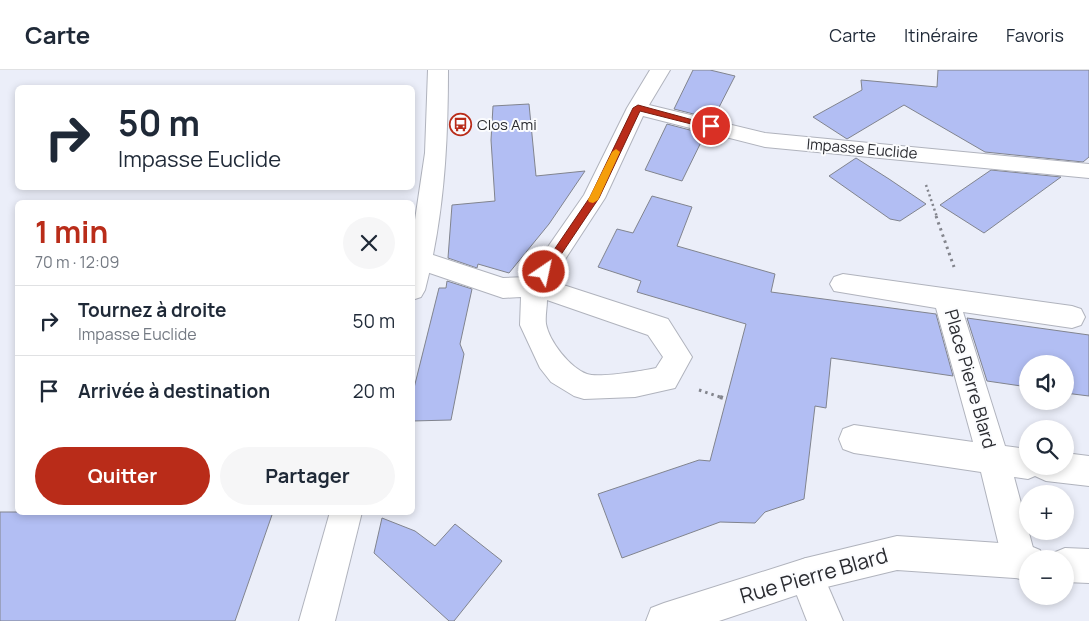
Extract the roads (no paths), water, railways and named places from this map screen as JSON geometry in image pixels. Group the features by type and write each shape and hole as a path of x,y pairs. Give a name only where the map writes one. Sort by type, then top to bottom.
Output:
{"street":[{"path":"415,281 422,260 433,178 438,70"},
{"path":"422,260 502,288 534,286 658,327 678,358 665,379 635,385 584,387 561,373 550,360 533,326 534,286 594,198 638,108 660,70"},
{"name":"Impasse Euclide","path":"638,108 766,140 1089,171"},
{"name":"Place Pierre Blard","path":"843,284 1072,317"},
{"name":"Place Pierre Blard","path":"946,298 1020,550"},
{"name":"Place Pierre Blard","path":"854,439 1019,463"},
{"path":"1074,469 1089,471"},
{"path":"317,621 345,515"},
{"name":"Rue Pierre Blard","path":"664,621 806,575 896,553 1019,562"},
{"path":"1074,565 1089,566"},
{"path":"806,575 825,621"}],"place":[{"name":"Clos Ami","path":"461,125"}]}
